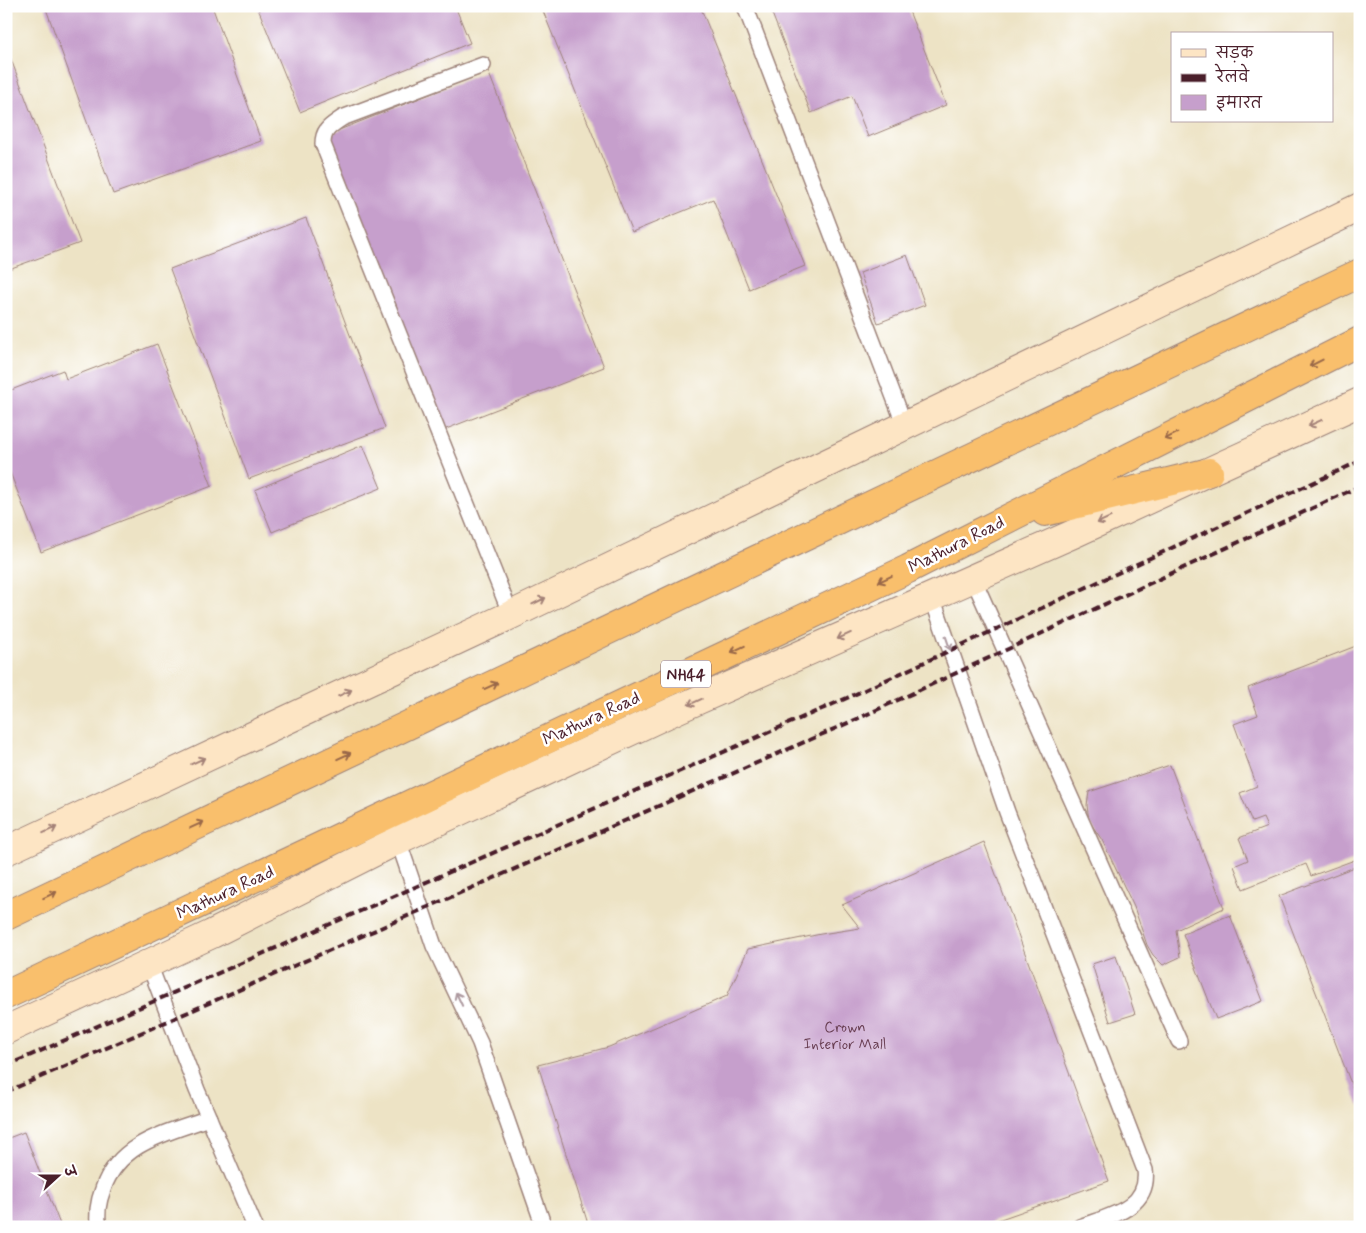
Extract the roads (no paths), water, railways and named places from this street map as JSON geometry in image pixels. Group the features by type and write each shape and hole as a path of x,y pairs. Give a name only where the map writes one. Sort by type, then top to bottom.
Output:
{"highway":[{"path":"6,916 1360,273"},
{"name":"Mathura Road","path":"6,995 890,577 1360,341"},
{"path":"999,523 1209,472"}],"main road":[{"path":"6,851 511,615 1360,207"},
{"path":"6,1030 212,934 398,840 678,709 932,597 1360,402"}],"lane":[{"path":"745,6 905,426"},
{"path":"483,65 342,118 323,135 323,144 511,615"},
{"path":"973,578 1179,1042"},
{"path":"932,597 1007,812 1145,1170 1145,1187 1136,1201 1125,1210 1080,1227"},
{"path":"398,840 434,946 480,1043 544,1227"},
{"path":"149,964 209,1118 255,1227"},
{"path":"99,1227 98,1203 106,1180 117,1162 144,1141 209,1118"}],"railway":[{"path":"6,1066 847,698 1360,461"},
{"path":"6,1092 857,719 1360,486"}]}
